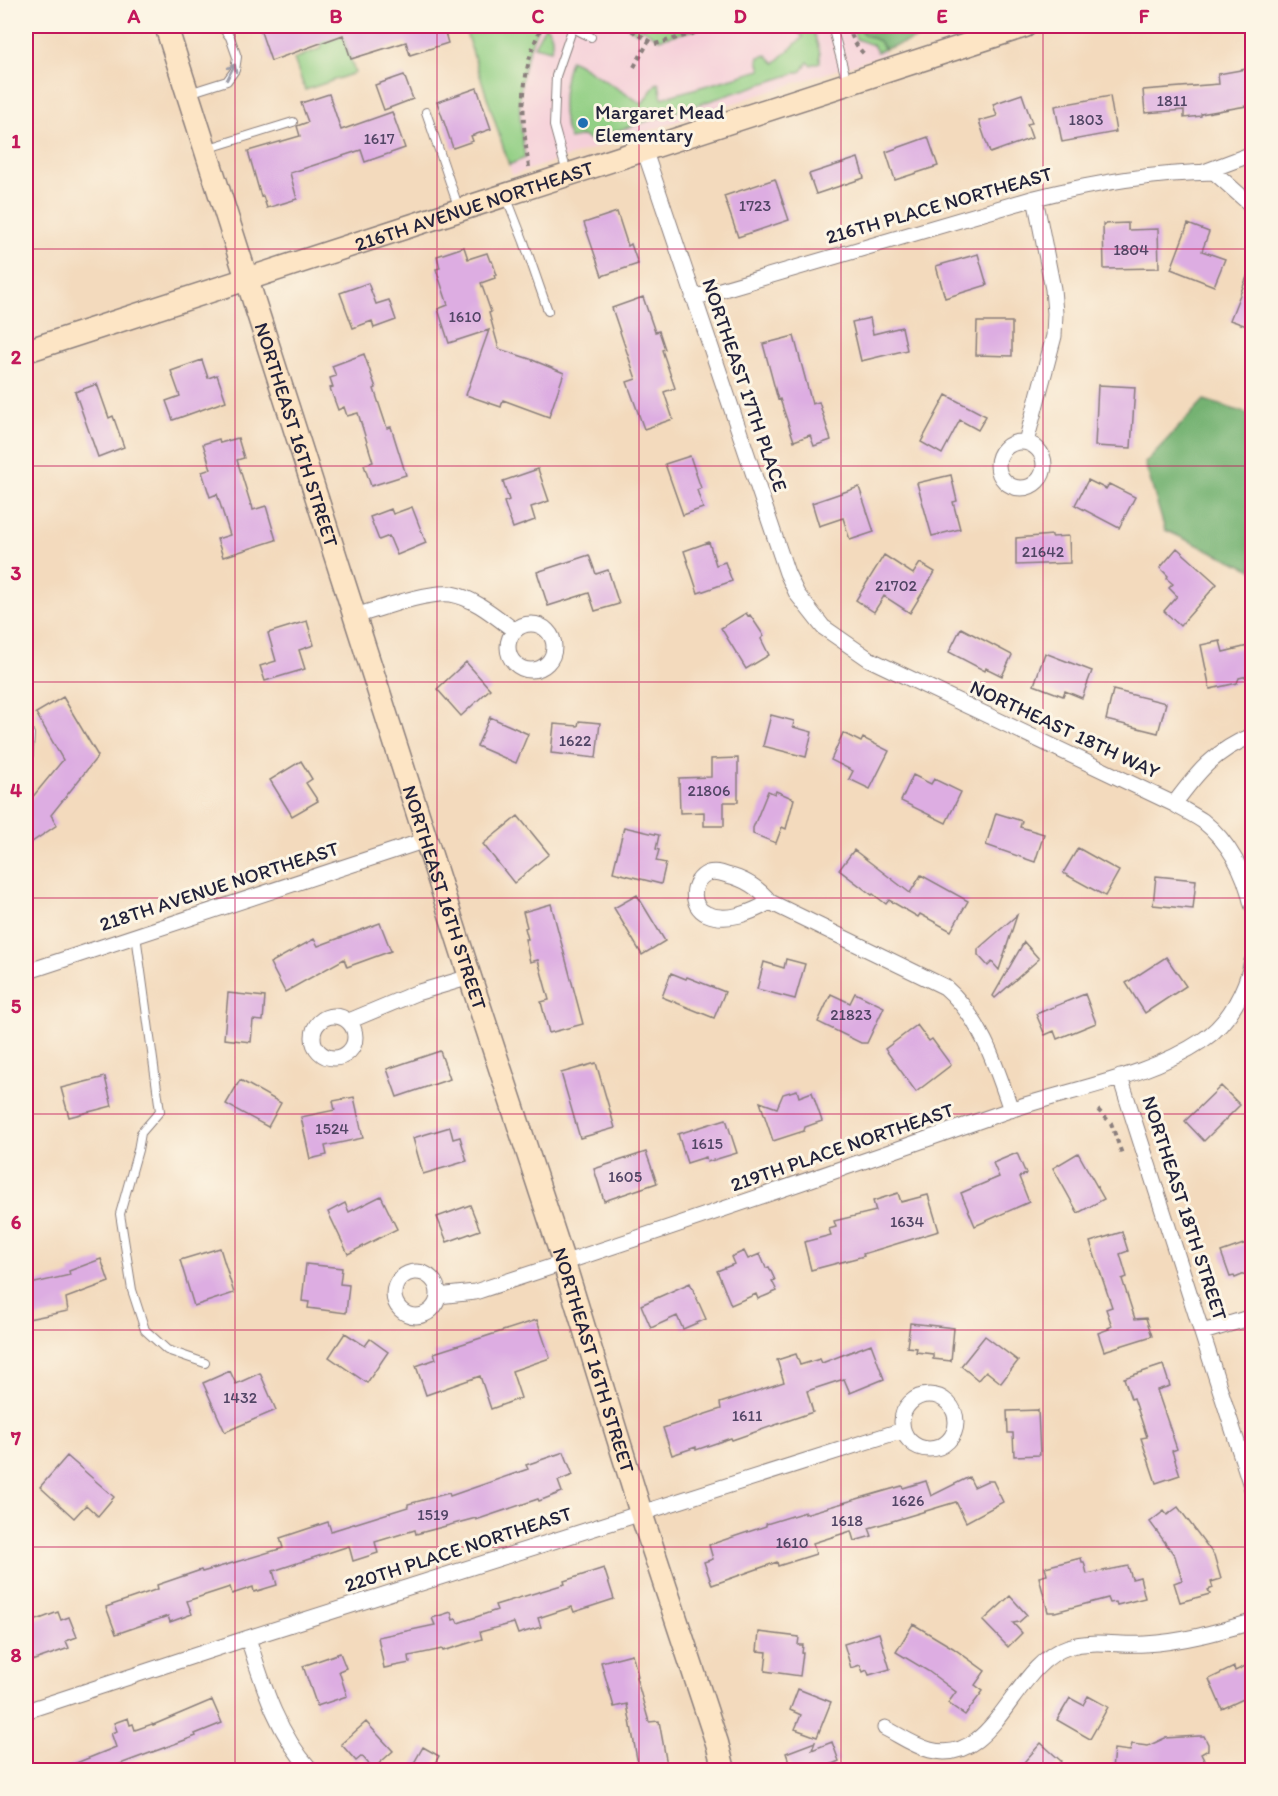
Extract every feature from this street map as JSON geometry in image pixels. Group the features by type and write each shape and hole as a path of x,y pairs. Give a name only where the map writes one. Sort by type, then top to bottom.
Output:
{"street":[{"name":"216TH AVENUE NORTHEAST","path":"26,351 1026,26"},
{"name":"NORTHEAST 16TH STREET","path":"173,27 187,93 564,1263 641,1513 724,1770"},
{"name":"NORTHEAST 17TH PLACE","path":"644,149 787,573 797,594 823,627"},
{"name":"216TH PLACE NORTHEAST","path":"1201,173 1252,154"},
{"name":"216TH PLACE NORTHEAST","path":"693,298 1035,198 1087,185 1176,174 1214,172 1252,206"},
{"path":"1026,442 1054,336 1055,313 1053,290 1035,198"},
{"path":"355,616 430,595 450,594 467,599 492,613 515,631"},
{"name":"NORTHEAST 18TH WAY","path":"823,627 869,659 1174,804 1203,821 1221,839 1239,866 1249,890 1252,905"},
{"path":"1174,804 1198,773 1214,758 1227,748 1252,736"},
{"name":"218TH AVENUE NORTHEAST","path":"26,972 426,840"},
{"path":"770,902 746,914 716,916 701,910 694,891 696,883 708,873 715,872 745,880 770,902 945,987 958,998 972,1017 1000,1077 1011,1110"},
{"name":"219TH PLACE NORTHEAST","path":"438,1296 475,1293 701,1218 1011,1110 1120,1077 1184,1052 1205,1039 1221,1024 1238,998 1252,961"},
{"path":"349,1021 416,993 470,976"},
{"name":"NORTHEAST 18TH STREET","path":"1120,1077 1252,1489"},
{"path":"1203,1332 1252,1317"},
{"name":"220TH PLACE NORTHEAST","path":"26,1711 903,1430"},
{"path":"885,1728 928,1749 941,1752 958,1750 973,1744 985,1734 1036,1667 1051,1655 1068,1647 1088,1643 1144,1644 1187,1639 1252,1622"},
{"path":"248,1638 268,1701 287,1738 311,1770"}],"lane":[{"path":"187,93 227,81 235,70 237,57 230,37 221,26"},
{"path":"568,174 555,126 556,76 571,26 591,37"},
{"path":"832,26 848,83"},
{"path":"426,112 459,210"},
{"path":"205,149 293,122"},
{"path":"506,195 548,311"},
{"path":"26,729 30,734 26,770"},
{"path":"136,935 159,1111 141,1133 120,1214 132,1290 146,1330 167,1350 205,1363"}],"path":[{"path":"530,168 523,132 523,106 533,42 542,26"},
{"path":"624,26 655,44 721,26"},
{"path":"849,26 852,38 866,55"},
{"path":"634,67 649,40"},
{"path":"1098,1110 1111,1124 1122,1154"}],"shaded area":[{"name":"Margaret Mead Elementary","path":"464,26 860,26 863,34 879,41 885,54 512,175"}],"green space":[{"path":"349,26 341,28 355,73 305,90 294,59 322,48 315,28"},
{"path":"464,26 539,26 530,47 520,93 525,158 509,165"},
{"path":"545,26 552,36 551,50 534,46"},
{"path":"626,26 710,26 659,39 642,28 638,33"},
{"path":"795,26 812,26 820,53 820,62 811,65 808,62 802,71 589,140 583,136 570,139 564,120 563,100 570,60 642,104 659,83 662,98 761,70 759,57 767,55 775,63 803,37 794,28"},
{"path":"852,26 860,26 863,34 879,41 885,49 877,52 873,45 856,39"},
{"path":"860,26 956,26 885,49 879,41 863,34"},
{"path":"1204,400 1252,415 1252,570 1165,530 1145,463"}],"building":[{"path":"259,26 443,26 448,43 410,55 406,42 351,59 343,35 271,61"},
{"path":"1252,68 1252,105 1184,118 1184,110 1145,113 1143,90 1219,84 1218,74"},
{"path":"404,75 413,99 384,110 375,85"},
{"path":"477,88 491,129 471,136 473,141 453,148 437,102"},
{"path":"329,94 341,130 392,112 405,148 365,162 361,150 290,173 297,199 267,208 263,196 261,197 248,151 300,136 297,126 308,122 301,103"},
{"path":"1022,94 1032,123 1027,124 1032,138 990,153 979,121 997,116 993,104"},
{"path":"1110,96 1116,132 1062,142 1055,106"},
{"path":"928,137 938,166 895,180 886,152"},
{"path":"858,158 864,178 816,194 809,174"},
{"path":"775,179 789,220 738,237 724,196"},
{"path":"617,212 628,246 631,244 638,264 602,276 584,223"},
{"path":"1128,223 1128,230 1158,229 1159,268 1104,269 1103,224"},
{"path":"1188,224 1209,232 1202,251 1225,259 1214,286 1171,269"},
{"path":"464,247 468,259 487,253 497,275 481,283 491,312 489,313 499,349 564,373 549,417 503,400 501,407 466,395 489,330 449,343 438,309 448,305 436,269 440,268 437,256"},
{"path":"978,254 987,285 945,298 936,266"},
{"path":"1252,264 1252,328 1230,320"},
{"path":"368,283 376,304 389,300 396,320 374,328 372,321 353,328 340,293"},
{"path":"643,297 655,332 659,331 665,349 662,350 675,388 664,392 673,419 644,429 627,382 636,379 612,308"},
{"path":"870,318 873,334 902,327 907,350 861,361 852,322"},
{"path":"977,322 1012,322 1012,356 976,355"},
{"path":"794,336 812,404 819,402 831,440 814,446 810,435 794,441 780,399 778,400 763,344"},
{"path":"364,354 387,428 391,427 406,475 371,486 364,465 373,462 358,413 347,416 344,407 338,410 330,388 333,387 330,378 336,376 332,366"},
{"path":"202,360 208,378 217,375 226,401 173,420 166,401 180,396 171,371"},
{"path":"97,384 109,418 113,416 124,447 98,457 75,392"},
{"path":"1098,385 1135,387 1131,448 1095,446"},
{"path":"946,395 986,416 978,430 960,420 942,454 921,442"},
{"path":"238,438 244,458 237,460 251,505 253,510 266,506 276,540 223,557 217,539 230,535 217,494 210,497 202,472 211,469 203,444 219,439 220,443"},
{"path":"690,456 701,488 697,490 703,508 683,515 665,464"},
{"path":"538,469 549,501 531,507 535,520 513,528 504,502 509,500 503,481"},
{"path":"951,475 957,501 953,502 960,529 932,536 917,483"},
{"path":"1088,480 1106,489 1109,484 1135,497 1119,528 1075,505"},
{"path":"859,487 874,532 850,540 843,518 819,526 812,503"},
{"path":"412,507 426,543 397,555 389,536 379,540 370,517 391,509 393,514"},
{"path":"1052,535 1052,537 1069,536 1070,563 1016,565 1016,538"},
{"path":"709,542 716,565 725,562 732,581 698,593 684,551"},
{"path":"1177,548 1217,584 1180,626 1164,611 1177,596 1169,588 1173,584 1160,568"},
{"path":"589,555 596,574 608,570 619,604 595,611 589,593 548,606 537,572"},
{"path":"884,555 913,574 920,563 935,572 910,613 884,596 874,612 856,600"},
{"path":"746,613 750,615 764,636 761,639 769,655 746,669 721,628"},
{"path":"307,621 314,645 299,650 305,669 265,681 260,666 276,661 268,633"},
{"path":"961,628 1012,655 1002,676 986,668 985,671 949,652"},
{"path":"1220,641 1223,652 1252,645 1252,675 1239,678 1237,683 1210,689 1201,645"},
{"path":"1045,653 1092,671 1082,698 1065,691 1063,696 1034,685"},
{"path":"466,662 490,689 461,716 437,689"},
{"path":"1113,690 1166,703 1158,733 1106,720"},
{"path":"63,697 98,756 51,815 57,825 26,846 26,805 63,760 36,713"},
{"path":"771,715 794,721 793,727 812,732 806,757 763,746"},
{"path":"490,717 528,734 516,763 477,746"},
{"path":"579,721 600,723 596,758 551,753 554,724 578,726"},
{"path":"843,733 861,742 863,738 889,751 870,789 849,779 853,771 831,760"},
{"path":"738,758 738,802 724,802 724,826 704,826 704,812 680,813 679,778 711,777 711,759"},
{"path":"301,761 312,779 306,783 318,801 292,816 270,780"},
{"path":"913,775 931,784 934,779 961,792 946,823 901,801"},
{"path":"768,791 775,794 776,791 794,799 786,829 782,827 776,843 753,834 753,828"},
{"path":"996,813 1022,821 1020,827 1044,834 1035,862 986,845"},
{"path":"518,816 549,854 514,883 483,844"},
{"path":"624,827 659,835 656,861 666,863 661,884 613,872"},
{"path":"1078,848 1119,871 1105,896 1063,873"},
{"path":"854,850 910,893 921,875 968,901 951,931 920,914 918,917 889,900 886,904 839,870"},
{"path":"1156,876 1196,880 1193,909 1153,905"},
{"path":"637,895 665,941 642,955 614,908"},
{"path":"551,904 583,1024 549,1033 541,1002 549,1000 538,960 530,962 525,939 528,939 525,928 527,927 523,912"},
{"path":"1017,915 999,970 992,962 988,966 978,955 978,949"},
{"path":"380,923 391,951 347,967 344,959 285,992 270,963 314,939 318,946"},
{"path":"1024,942 1039,959 995,998 993,996"},
{"path":"1166,957 1186,986 1145,1013 1126,983"},
{"path":"786,959 805,964 795,999 757,989 764,962 784,968"},
{"path":"671,973 725,992 714,1018 662,997"},
{"path":"228,993 265,997 263,1021 253,1020 251,1042 224,1039"},
{"path":"855,993 884,1007 867,1043 861,1043 818,1022 831,994 850,1003"},
{"path":"1085,994 1096,1023 1057,1039 1054,1031 1045,1035 1036,1014"},
{"path":"917,1025 929,1041 932,1039 951,1065 916,1092 885,1049"},
{"path":"440,1051 450,1079 397,1097 387,1069"},
{"path":"596,1063 615,1128 580,1138 561,1073"},
{"path":"105,1077 112,1106 69,1117 61,1088"},
{"path":"240,1080 281,1103 268,1127 226,1104"},
{"path":"1221,1086 1240,1105 1204,1141 1185,1121"},
{"path":"797,1090 799,1097 812,1092 822,1121 805,1127 804,1131 773,1141 760,1102 777,1108 783,1094"},
{"path":"354,1097 363,1138 325,1146 327,1155 310,1159 301,1117 335,1110 333,1101"},
{"path":"726,1119 737,1153 707,1162 706,1157 687,1163 678,1134"},
{"path":"450,1127 453,1139 460,1137 467,1161 423,1174 413,1138"},
{"path":"646,1152 657,1183 604,1201 594,1169"},
{"path":"1017,1153 1026,1174 1019,1177 1029,1202 975,1226 961,1193 999,1177 993,1163"},
{"path":"1078,1153 1104,1199 1078,1213 1053,1168"},
{"path":"898,1193 901,1202 928,1195 939,1231 863,1254 864,1256 811,1270 804,1242 831,1235 829,1229 836,1227 834,1221 876,1211 873,1201"},
{"path":"381,1196 397,1229 348,1254 328,1212 345,1203 349,1212"},
{"path":"470,1205 480,1230 447,1242 437,1217"},
{"path":"1122,1232 1128,1251 1120,1254 1127,1277 1122,1279 1135,1319 1146,1318 1152,1336 1104,1351 1098,1333 1112,1326 1106,1309 1112,1307 1090,1242"},
{"path":"1252,1241 1252,1271 1235,1278 1230,1277 1221,1252"},
{"path":"220,1248 234,1293 194,1306 180,1260"},
{"path":"744,1251 748,1259 760,1254 775,1280 772,1281 777,1291 758,1299 756,1294 731,1305 717,1271 734,1264 731,1257"},
{"path":"101,1259 109,1282 66,1298 68,1311 28,1319 26,1285 70,1275 69,1271"},
{"path":"306,1264 342,1268 340,1284 349,1285 346,1313 308,1308 309,1302 302,1301"},
{"path":"690,1283 706,1319 683,1329 677,1316 651,1328 641,1305"},
{"path":"537,1320 550,1358 512,1371 521,1398 491,1409 480,1376 426,1395 416,1366 436,1359 434,1353"},
{"path":"910,1323 954,1328 951,1361 933,1359 933,1354 916,1352 917,1348 907,1347"},
{"path":"345,1333 365,1346 370,1339 388,1352 367,1383 329,1357"},
{"path":"985,1336 1018,1361 1001,1383 986,1371 978,1380 961,1366"},
{"path":"871,1344 884,1379 850,1393 844,1379 807,1391 813,1412 732,1440 731,1438 696,1450 696,1447 672,1455 663,1428 721,1409 720,1403 784,1382 777,1360 796,1354 800,1365 820,1359 822,1363"},
{"path":"1163,1365 1170,1386 1157,1390 1177,1449 1172,1451 1180,1475 1156,1483 1141,1438 1147,1437 1134,1398 1131,1399 1124,1378"},
{"path":"230,1371 236,1384 260,1373 276,1410 225,1432 203,1383"},
{"path":"1038,1410 1040,1455 1014,1456 1013,1433 1008,1433 1007,1411"},
{"path":"564,1452 573,1475 558,1481 562,1492 476,1520 476,1518 416,1534 415,1530 375,1542 378,1553 353,1561 349,1546 273,1571 277,1585 254,1592 253,1587 232,1594 230,1587 187,1601 192,1614 170,1622 168,1616 116,1634 106,1607 158,1589 157,1585 201,1570 202,1572 283,1548 280,1538 328,1522 331,1531 408,1507 408,1504 449,1493 450,1496 528,1469 526,1465"},
{"path":"67,1456 114,1497 98,1516 86,1505 74,1518 40,1487"},
{"path":"969,1477 974,1487 987,1481 993,1481 1003,1502 966,1522 956,1502 869,1528 872,1536 854,1541 851,1531 813,1543 816,1554 778,1566 777,1562 712,1585 704,1562 713,1559 709,1545 805,1512 805,1514 902,1486 903,1488 926,1481 931,1496"},
{"path":"1178,1507 1214,1555 1221,1579 1211,1582 1213,1588 1208,1590 1210,1594 1180,1602 1174,1583 1182,1580 1175,1556 1150,1522 1164,1511 1167,1515"},
{"path":"1081,1558 1087,1574 1128,1566 1132,1579 1140,1577 1145,1598 1117,1605 1116,1602 1110,1603 1108,1598 1048,1612 1039,1577 1047,1575 1045,1567"},
{"path":"604,1568 614,1599 574,1612 572,1607 538,1618 541,1627 518,1634 514,1623 480,1632 482,1639 443,1651 442,1649 409,1656 410,1663 384,1668 378,1637 435,1625 432,1618 451,1612 453,1620 456,1619 458,1623 497,1610 495,1605 565,1584 564,1581"},
{"path":"1010,1596 1027,1615 1019,1622 1013,1623 1022,1633 1008,1647 983,1621"},
{"path":"58,1612 61,1620 69,1617 77,1637 66,1641 69,1648 26,1663 26,1624"},
{"path":"913,1624 985,1671 975,1685 983,1691 965,1715 948,1703 956,1692 928,1671 896,1652"},
{"path":"759,1632 799,1637 798,1645 803,1645 800,1676 765,1671 767,1652 757,1651"},
{"path":"879,1633 890,1669 869,1675 867,1670 863,1672 860,1665 851,1668 844,1644"},
{"path":"340,1653 346,1668 339,1671 347,1696 317,1706 303,1666"},
{"path":"632,1654 649,1722 659,1721 668,1770 639,1770 627,1704 614,1707 601,1662"},
{"path":"1252,1663 1252,1695 1222,1709 1209,1679 1234,1667 1235,1671"},
{"path":"798,1689 831,1702 817,1737 795,1729 801,1715 790,1710"},
{"path":"1088,1696 1108,1707 1090,1739 1057,1720 1070,1698 1083,1705"},
{"path":"212,1700 222,1723 195,1734 196,1736 104,1770 59,1770 116,1747 111,1733 117,1731 114,1723 128,1718 135,1730 153,1725"},
{"path":"366,1722 393,1751 373,1769 362,1756 356,1761 341,1744"},
{"path":"1204,1736 1208,1750 1201,1754 1209,1770 1112,1770 1114,1749 1130,1751 1132,1744 1148,1746 1165,1738"},
{"path":"815,1742 812,1750 832,1742 839,1761 832,1764 834,1770 792,1770 786,1753"},
{"path":"1041,1743 1061,1761 1053,1770 1017,1770"},
{"path":"423,1747 439,1756 431,1770 410,1770"}],"place":[{"name":"Margaret Mead Elementary","path":"583,123"}]}
